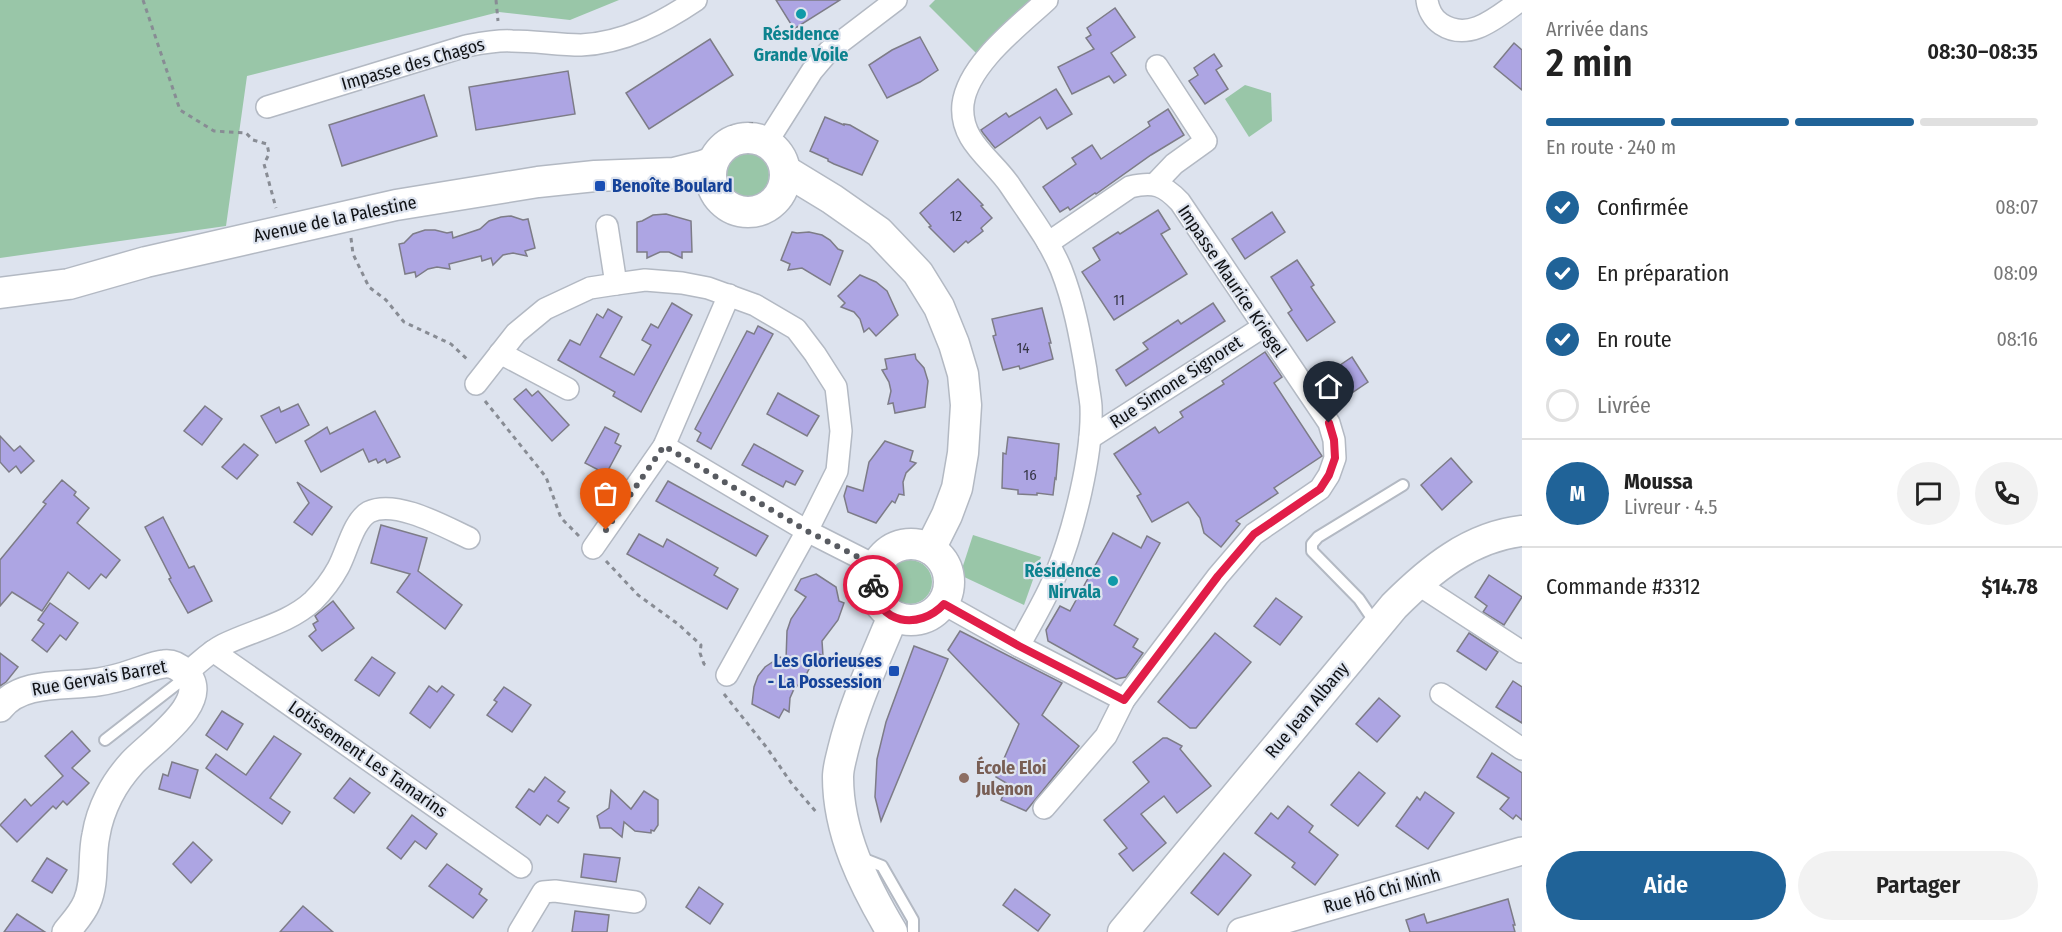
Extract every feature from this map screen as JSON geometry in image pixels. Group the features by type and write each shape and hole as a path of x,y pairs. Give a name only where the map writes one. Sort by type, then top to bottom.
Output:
{"main road":[{"path":"757,138 767,142 777,151 783,182 773,202 764,209 753,212 741,212 730,208 714,192 712,172 718,152 726,144 736,139 757,138"},
{"name":"Avenue de la Palestine","path":"0,292 69,284 146,262 396,205 538,182 595,176 675,172 699,177 712,172"},
{"path":"783,182 807,194 832,199 879,232 918,273 939,307 963,374 966,405 963,453 957,488 930,549"},
{"name":"Rue Jean Albany","path":"1123,932 1377,626 1416,584 1432,570 1471,545 1510,532 1522,531"},
{"path":"906,544 918,544 930,549 947,567 950,580 949,593 944,604 936,613 915,621 893,616 883,609 873,588 876,566 884,555 906,544"},
{"path":"892,932 866,886 853,855 842,815 837,775 850,723 893,616"}],"street":[{"name":"Impasse des Chagos","path":"267,107 489,41 510,40 582,45 624,37 665,20 696,0"},
{"path":"767,142 812,71 829,51 896,0"},
{"path":"1019,646 1056,574 1079,501 1090,438 1091,405 1078,321 1060,268 1048,243 1009,183 980,153 966,130 963,104 971,80 986,58 1047,0"},
{"path":"1427,0 1428,7 1437,21 1448,29 1463,32 1483,27 1521,0"},
{"path":"1048,243 1130,187 1155,184 1174,164 1206,141 1157,66"},
{"name":"Impasse Maurice Kriegel","path":"1044,808 1106,736 1124,700 1218,576 1254,534 1320,489 1329,475 1335,458 1334,440 1329,423 1180,202 1170,192 1155,184"},
{"path":"608,226 616,284"},
{"path":"476,384 516,333 545,309 590,288 645,280 682,283 729,295 755,305 796,329 836,387 841,431 837,471 807,531 727,675"},
{"path":"593,548 664,446 729,295"},
{"name":"Rue Simone Signoret","path":"1090,438 1263,327"},
{"path":"500,352 568,389"},
{"path":"664,446 807,531 876,566"},
{"path":"187,674 223,645 280,622 314,600 338,569 353,532 368,513 379,509 409,513 470,538"},
{"path":"1416,584 1522,652"},
{"path":"944,604 1124,700"},
{"name":"Lotissement Les Tamarins","path":"213,651 521,867"},
{"name":"Rue Gervais Barret","path":"0,708 19,692 100,681 165,663 177,666 193,682 188,705 168,730 119,778 109,797 95,836 88,900 66,932"},
{"path":"1441,694 1522,749"},
{"name":"Rue Hô Chi Minh","path":"1242,932 1522,851"},
{"path":"519,932 543,891 635,902"}],"lane":[{"path":"1377,626 1359,599 1312,550 1312,544 1318,537 1403,485"},
{"path":"105,740 187,674"},
{"path":"853,855 882,866 913,920 913,932"}],"path":[{"path":"143,0 180,110 214,131 246,133 253,140 267,144 269,154 264,164 278,214"}],"green space":[{"path":"0,0 619,0 570,20 499,12 247,76 226,226 0,258"},
{"path":"935,0 1031,0 978,55 929,6"},
{"path":"1245,85 1271,93 1272,121 1249,137 1225,99"},
{"path":"747,153 762,160 769,175 762,190 747,197 732,190 725,175 732,160"},
{"path":"973,535 1041,557 1024,605 960,575"},
{"path":"910,560 925,567 932,582 925,597 910,604 895,597 888,582 895,567"}],"building":[{"name":"Résidence Grande Voile","path":"776,0 840,0 794,29"},
{"path":"1115,8 1135,37 1111,53 1126,75 1114,83 1109,76 1072,94 1058,67 1094,49 1086,38 1091,35 1087,28"},
{"path":"920,37 938,70 920,82 887,98 869,65 892,50"},
{"path":"710,39 733,75 649,129 626,93"},
{"path":"1514,43 1522,50 1522,90 1494,67"},
{"path":"1214,54 1222,66 1216,70 1228,89 1205,104 1189,81 1198,75 1194,68"},
{"path":"568,71 575,114 476,130 469,87"},
{"path":"1056,89 1072,114 1047,129 1040,117 995,148 981,130 1006,113 1009,117"},
{"path":"424,95 437,136 342,166 329,125"},
{"path":"1168,109 1184,135 1096,194 1070,210 1068,207 1060,212 1043,187 1076,164 1072,158 1092,145 1101,159 1150,126 1148,122"},
{"path":"825,117 844,125 850,125 878,141 862,175 810,151"},
{"path":"958,179 992,218 981,228 983,231 968,243 966,241 954,252 929,227 931,226 920,213"},
{"path":"1158,210 1170,229 1161,234 1187,274 1114,320 1082,272 1100,260 1093,248"},
{"path":"1272,212 1285,232 1245,259 1232,239"},
{"path":"666,214 691,221 692,252 682,252 682,258 669,252 660,252 647,258 647,252 637,252 637,222 653,215"},
{"path":"511,216 523,220 528,219 535,248 525,251 527,256 513,253 503,255 493,265 491,258 482,261 481,256 449,264 450,269 437,267 428,269 416,277 415,272 405,274 399,244 404,243 413,234 435,230 452,232 453,238 480,229 489,221"},
{"path":"792,232 822,235 843,251 830,285 802,268 788,270 790,264 781,260"},
{"path":"1297,260 1314,285 1311,287 1335,322 1307,341 1288,313 1292,310 1271,277"},
{"path":"860,275 876,282 887,291 898,315 876,336 869,328 864,332 860,319 854,312 841,307 845,303 838,296"},
{"path":"672,303 692,315 641,412 613,396 615,392 558,360 570,340 580,345 597,314 603,318 608,309 622,317 600,357 634,375 651,345 642,340 651,324 658,328"},
{"path":"1213,303 1225,321 1126,386 1116,370 1148,349 1143,343 1178,320 1181,324"},
{"path":"1042,308 1053,359 1020,369 1019,366 1003,370 993,336 996,335 992,319"},
{"path":"758,326 773,334 711,449 697,441 701,433 695,429 747,331 754,334"},
{"path":"1265,352 1282,377 1274,383 1322,456 1274,488 1278,493 1236,521 1240,524 1221,547 1204,533 1200,518 1188,502 1152,522 1137,496 1141,494 1114,454 1155,427 1159,433 1183,417 1180,412 1224,384 1222,381"},
{"path":"915,354 916,359 924,368 928,381 925,407 895,413 893,403 888,404 891,391 882,370 887,369 885,359"},
{"path":"1352,357 1368,382 1340,401 1324,376"},
{"path":"526,389 532,396 538,391 569,425 552,441 514,399"},
{"path":"778,393 819,416 807,436 767,414"},
{"path":"298,404 309,425 276,443 261,416 279,407 281,412"},
{"path":"205,406 222,419 202,445 184,431"},
{"path":"375,411 400,457 387,463 385,459 378,463 376,459 369,462 363,449 321,472 305,441 327,427 330,434"},
{"path":"605,427 619,434 615,443 621,446 606,474 585,463"},
{"path":"0,436 14,451 20,446 34,461 21,473 16,466 9,472 0,462"},
{"path":"1008,437 1059,444 1053,495 1018,494 1018,490 1002,488 1003,453 1006,454"},
{"path":"885,441 913,451 910,461 916,463 906,473 903,482 904,495 899,494 895,503 892,501 876,523 848,512 844,496 847,486 863,491 869,462"},
{"path":"244,444 258,455 237,479 222,467"},
{"path":"754,444 803,471 795,485 786,481 783,487 742,465"},
{"path":"1451,458 1472,482 1442,510 1421,485"},
{"path":"62,480 89,508 77,523 120,560 106,578 101,574 89,589 68,572 42,611 12,592 0,606 0,560 46,504 43,502"},
{"path":"668,481 768,536 756,556 656,501"},
{"path":"297,482 332,507 312,535 294,522 309,503"},
{"path":"163,517 189,568 194,566 212,601 188,613 145,527"},
{"path":"381,525 427,538 418,571 462,605 445,629 397,592 410,574 371,563"},
{"name":"Résidence Nirvala","path":"1113,533 1141,548 1147,536 1160,543 1114,625 1138,639 1133,647 1143,653 1126,677 1116,679 1048,641 1046,630 1060,606 1070,611"},
{"path":"639,534 663,547 667,539 718,568 714,575 738,589 727,609 627,554"},
{"path":"816,574 836,587 839,601 844,603 838,620 822,641 823,656 817,653 804,679 794,689 790,698 789,712 784,709 779,718 752,704 754,687 765,667 780,657 786,660 787,631 791,619 806,597 795,590 801,579"},
{"path":"1489,575 1522,597 1504,625 1483,612 1487,606 1475,597"},
{"path":"1276,598 1302,617 1280,645 1254,626"},
{"path":"333,601 354,628 322,651 309,636 316,630 313,624 318,621 315,616"},
{"path":"50,603 78,623 66,640 60,635 47,652 32,640 44,624 38,620"},
{"path":"960,631 1062,683 1042,715 1079,746 1026,811 1001,800 1008,784 996,777 1019,724 948,650"},
{"path":"1215,633 1251,662 1196,728 1190,728 1158,702"},
{"path":"1469,633 1498,652 1486,670 1457,651"},
{"path":"914,646 948,659 881,821 875,797 877,759 886,722"},
{"path":"0,653 18,667 0,686"},
{"path":"372,657 395,673 379,696 355,680"},
{"path":"1513,681 1522,687 1522,723 1496,707"},
{"path":"429,686 437,692 442,686 454,695 430,728 410,713"},
{"path":"504,687 531,705 512,732 487,715 497,702 494,700"},
{"path":"1379,698 1400,716 1377,742 1356,724"},
{"path":"222,711 243,724 227,750 206,735"},
{"path":"72,731 90,751 72,768 89,783 67,805 63,801 56,809 53,806 17,842 0,825 25,799 31,806 63,776 45,756"},
{"path":"274,736 301,754 270,798 290,812 282,824 206,768 216,754 246,775"},
{"path":"1163,738 1182,746 1180,749 1211,786 1177,813 1164,796 1141,814 1166,843 1133,871 1119,854 1127,848 1104,820 1149,782 1133,762"},
{"path":"1492,753 1522,773 1522,820 1516,815 1513,819 1500,809 1509,798 1477,777"},
{"path":"172,762 198,770 190,798 159,789 163,774 168,776"},
{"path":"1359,772 1385,793 1358,826 1331,805"},
{"path":"545,777 565,792 558,801 569,808 558,823 547,815 540,825 516,807 529,789 534,792"},
{"path":"350,778 370,793 354,813 334,798"},
{"path":"611,790 631,809 644,791 658,800 658,825 654,831 651,830 651,833 635,831 624,822 622,837 611,828 600,828 597,816 609,808"},
{"path":"1425,792 1454,813 1428,849 1396,826 1417,797 1420,800"},
{"path":"1288,806 1313,826 1309,832 1338,855 1315,885 1292,867 1295,863 1255,833 1271,813 1278,819"},
{"path":"412,815 437,834 426,849 415,841 401,859 387,848"},
{"path":"193,842 212,860 191,883 173,864"},
{"path":"1224,853 1251,875 1218,915 1191,893"},
{"path":"584,854 620,858 616,882 581,877"},
{"path":"47,858 67,870 52,893 32,881"},
{"path":"447,864 482,889 479,894 487,900 473,918 429,886"},
{"path":"699,887 723,904 710,924 686,907"},
{"path":"1015,889 1050,915 1038,931 1003,905"},
{"path":"1508,899 1515,932 1410,932 1406,920 1424,914 1427,923"},
{"path":"303,906 333,932 280,932"},
{"path":"575,911 609,915 607,932 572,932"},
{"path":"17,914 45,932 4,932"}],"way so far":[{"path":"606,530 664,446 807,531 876,566 873,585"}],"place":[{"name":"Résidence Grande Voile","path":"801,14"},
{"name":"Benoîte Boulard","path":"600,186"},
{"name":"Résidence Nirvala","path":"1113,581"},
{"name":"Les Glorieuses - La Possession","path":"894,671"},
{"name":"École Eloi Julenon","path":"964,778"}],"route":[{"path":"873,585 883,609 893,616 915,621 936,613 944,604 1124,700 1218,576 1254,534 1320,489 1329,475 1335,458 1334,440 1329,423"}]}
